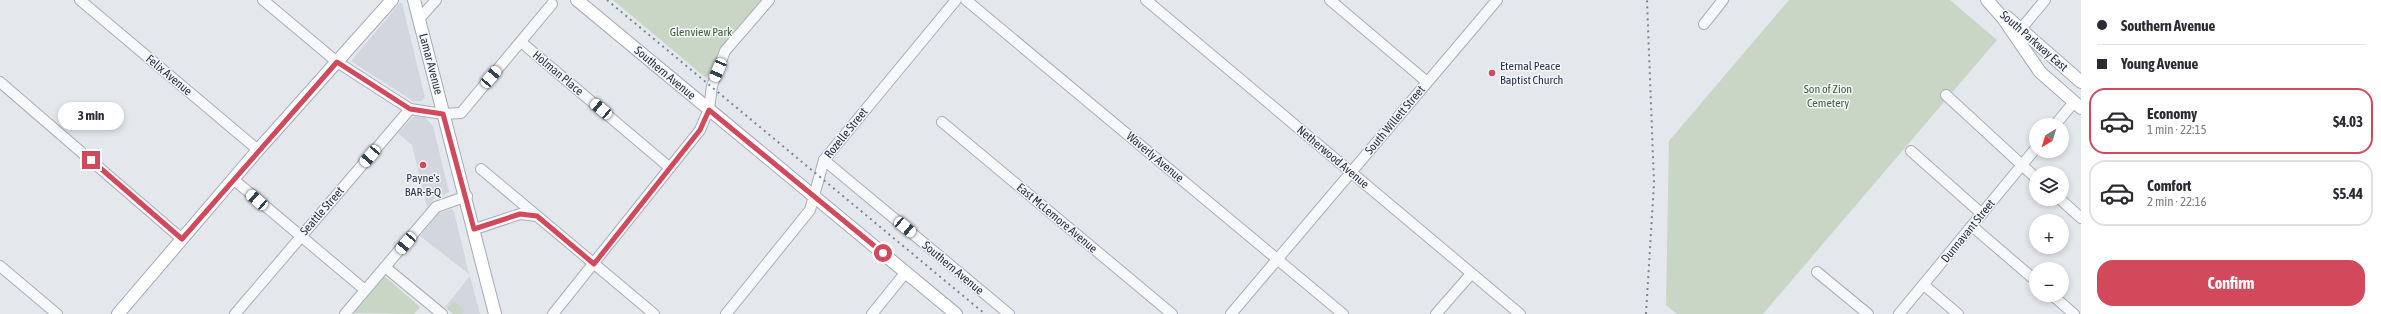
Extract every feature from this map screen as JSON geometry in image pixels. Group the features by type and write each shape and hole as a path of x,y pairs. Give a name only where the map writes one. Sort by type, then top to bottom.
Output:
{"main road":[{"path":"118,314 258,150 392,0"},
{"name":"Lamar Avenue","path":"414,0 443,114 467,196 495,314"},
{"name":"Southern Avenue","path":"577,0 956,314"},
{"name":"South Parkway East","path":"1987,0 2018,32 2081,82"},
{"name":"South Parkway East","path":"2018,32 2040,72 2078,105"}],"street":[{"name":"Felix Avenue","path":"80,0 258,150"},
{"path":"263,0 337,62 410,109 443,114 462,113 552,4"},
{"path":"419,19 436,0"},
{"path":"553,314 700,130 709,110 712,86 725,51 770,0"},
{"name":"Rozelle Street","path":"726,314 810,210 824,160 956,0"},
{"name":"Waverly Avenue","path":"966,0 1343,314"},
{"name":"Netherwood Avenue","path":"1146,0 1520,314"},
{"path":"1330,0 1427,82"},
{"name":"South Willett Street","path":"1231,314 1497,0"},
{"path":"1704,24 1723,0"},
{"path":"2018,32 2045,0"},
{"name":"Holman Place","path":"521,42 669,167"},
{"path":"0,82 182,239"},
{"path":"1946,95 2029,172"},
{"path":"2063,118 2078,105"},
{"name":"Seattle Street","path":"235,314 410,109"},
{"name":"East McLemore Avenue","path":"942,122 1172,314"},
{"path":"1911,151 1982,214"},
{"name":"Dunnavant Street","path":"1899,314 2029,156"},
{"name":"Southern Avenue","path":"824,160 1009,314"},
{"path":"482,169 654,314"},
{"path":"233,179 300,237 365,290"},
{"path":"345,314 436,207 467,196"},
{"path":"2068,206 2081,218"},
{"path":"474,229 520,214 537,216"},
{"path":"1972,226 2029,275"},
{"path":"0,266 57,314"},
{"path":"385,267 442,314"},
{"path":"872,314 906,272"},
{"path":"1817,272 1868,314"},
{"path":"1436,314 1472,274"},
{"path":"1924,285 1958,314"},
{"path":"2060,302 2074,314"}],"shaded area":[{"path":"400,3 402,3 425,98 421,101 413,101 351,61"},
{"path":"414,116 425,117 433,126 449,192 434,199 427,207 412,145 398,133"},
{"path":"452,209 469,274 420,236 439,213"},
{"path":"470,276 480,314 453,314 445,307"}],"green space":[{"name":"Glenview Park","path":"613,0 769,0 706,78"},
{"name":"Son of Zion Cemetery","path":"1789,0 1950,0 1997,40 1763,314 1677,314 1666,305 1669,141"},
{"path":"383,275 420,307 414,314 351,313"},
{"path":"454,301 464,310 462,314 454,314 447,309"}],"railway":[{"path":"607,0 985,314"},
{"path":"1646,314 1654,183 1647,0"}],"place":[{"name":"Eternal Peace Baptist Church","path":"1492,73"},
{"name":"Payne's BAR-B-Q","path":"423,165"}],"route":[{"path":"91,160 182,239 258,150 337,62 410,109 443,114 467,196 474,229 520,214 537,216 594,264 669,167 700,130 709,110 883,253"}]}
